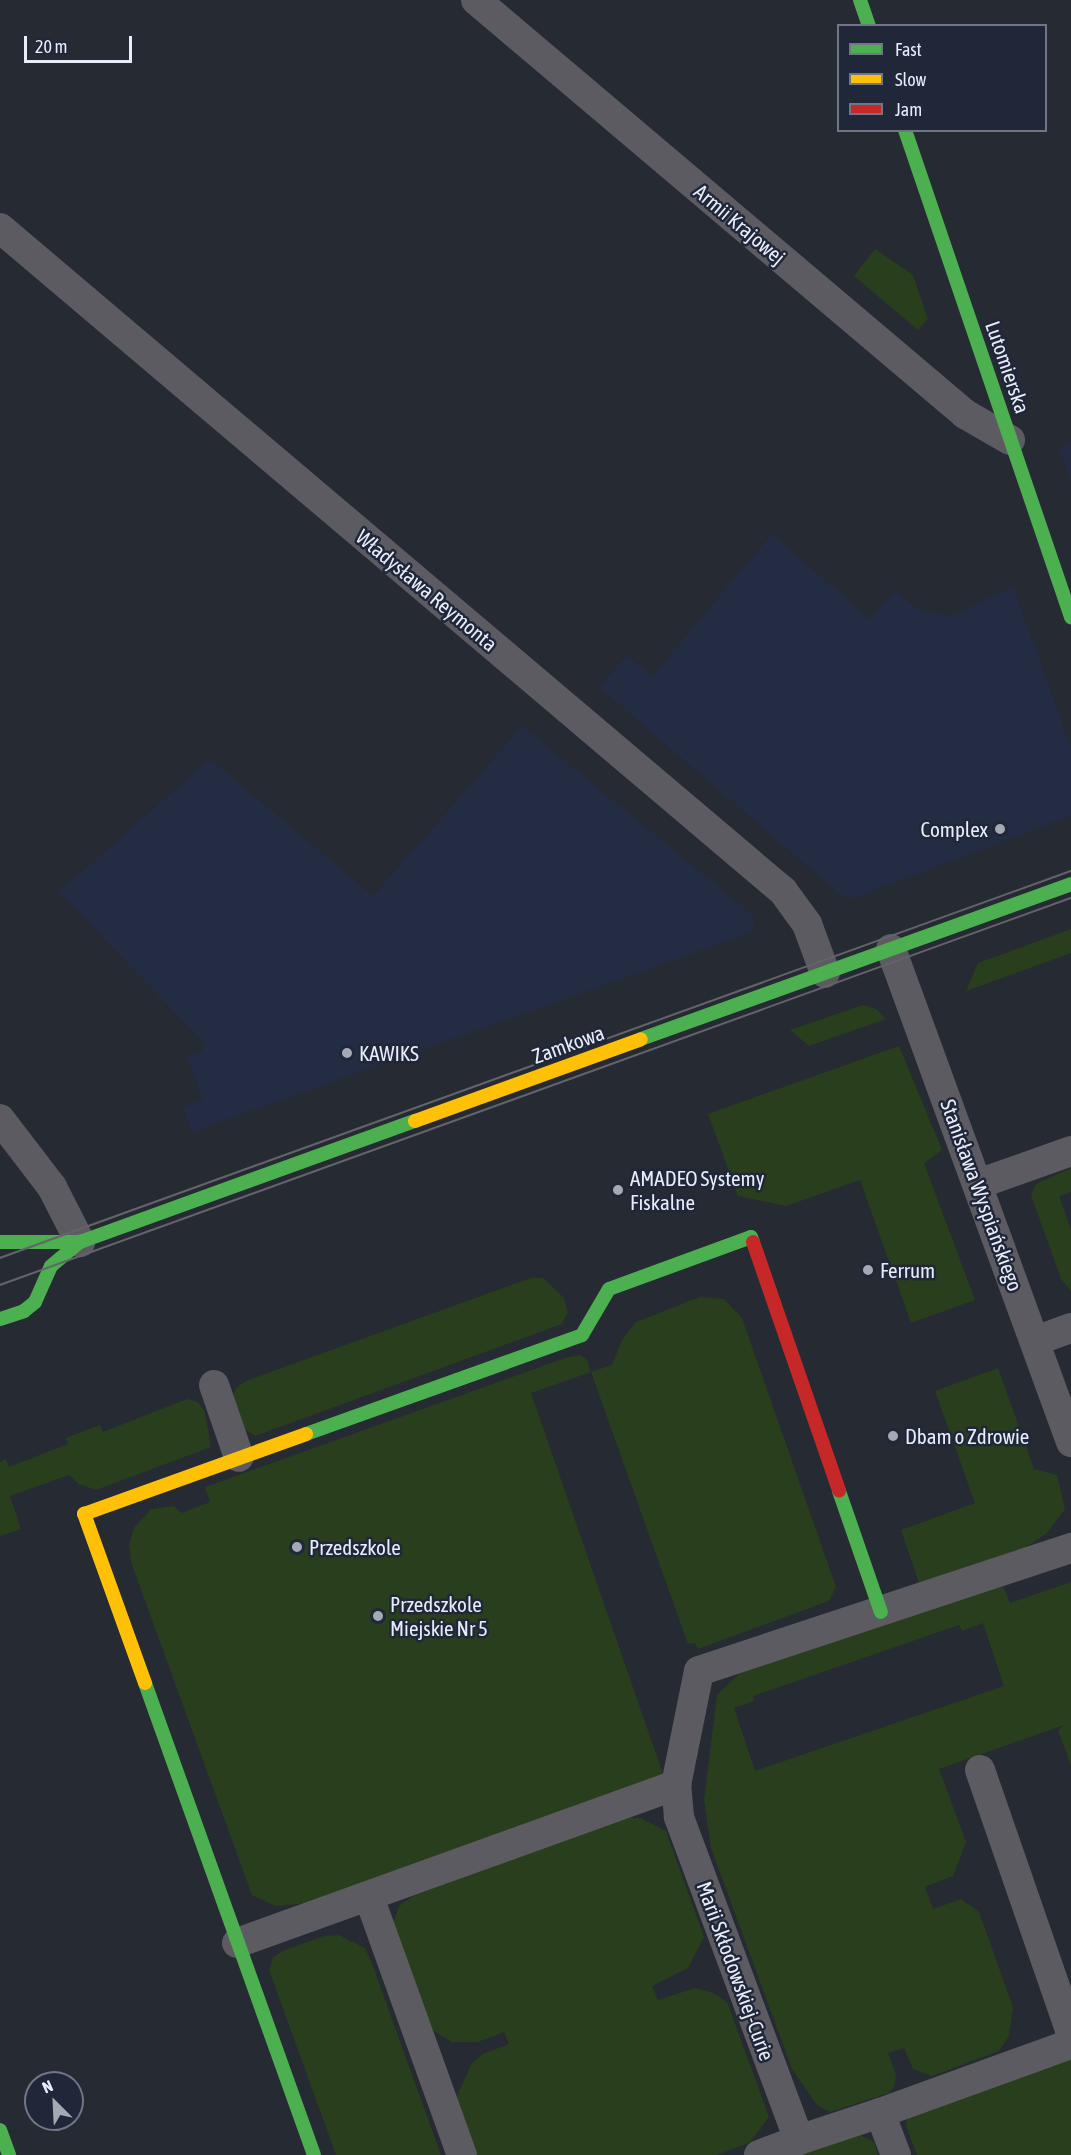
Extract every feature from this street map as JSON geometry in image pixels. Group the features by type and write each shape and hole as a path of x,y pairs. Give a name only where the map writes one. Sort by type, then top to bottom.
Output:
{"street":[{"name":"Armii Krajowej","path":"476,0 965,414 1010,440"},
{"path":"860,0 868,24"},
{"name":"Lutomierska","path":"906,132 1071,617"},
{"name":"Władysława Reymonta","path":"0,228 783,891 807,924 825,973"},
{"name":"Zamkowa","path":"0,1242 35,1245 80,1242 1071,884"},
{"name":"Stanisława Wyspiańskiego","path":"891,949 1071,1442"},
{"path":"0,1119 52,1187 80,1242"},
{"path":"978,1184 1071,1151"},
{"path":"314,2155 84,1514 582,1335 609,1289 751,1237 881,1612 1071,1548"},
{"name":"Zamkowa","path":"0,1319 24,1311 35,1302 51,1266 80,1242"},
{"path":"1035,1341 1071,1328"},
{"path":"214,1385 239,1457"},
{"name":"Marii Skłodowskiej-Curie","path":"799,2140 679,1817 676,1785 699,1671 881,1612"},
{"path":"980,1770 1071,2033"},
{"path":"237,1943 676,1785"},
{"path":"369,1897 462,2155"},
{"path":"759,2155 1071,2044"},
{"path":"880,2113 896,2155"},
{"path":"0,2130 9,2155"}],"shaded area":[{"path":"1071,444 1071,482 1059,448"},
{"path":"772,534 870,619 895,590 919,610 950,616 1013,587 1071,747 1071,816 853,898 842,896 599,687 627,655 652,676"},
{"path":"522,726 753,915 755,926 750,933 192,1132 183,1107 203,1099 187,1057 200,1053 206,1045 59,892 210,759 373,896"}],"green space":[{"path":"875,249 913,275 928,319 918,330 854,276"},
{"path":"1071,929 1071,953 966,991 978,963"},
{"path":"863,1005 876,1009 886,1019 809,1046 790,1030"},
{"path":"899,1046 942,1150 924,1163 975,1300 911,1323 860,1180 786,1206 738,1196 708,1114"},
{"path":"1071,1168 1071,1192 1059,1196 1071,1230 1071,1291 1061,1279 1031,1195 1036,1184"},
{"path":"531,1278 543,1278 564,1298 568,1312 562,1324 255,1436 242,1428 231,1403 236,1388 246,1381"},
{"path":"700,1297 724,1299 742,1318 836,1587 829,1601 698,1649 695,1643 688,1644 591,1372 612,1365 622,1340 636,1322"},
{"name":"Przedszkole Miejskie Nr 5","path":"580,1355 587,1360 591,1372 531,1393 664,1777 319,1902 276,1906 252,1895 131,1562 129,1544 134,1528 151,1509 174,1506 182,1513 210,1502 205,1487 568,1357"},
{"path":"998,1368 1034,1469 1057,1475 1065,1509 1046,1534 1026,1547 920,1586 901,1530 975,1503 935,1391"},
{"path":"187,1399 198,1402 205,1412 211,1447 96,1490 79,1484 69,1475 10,1496 21,1529 0,1536 0,1462 6,1459 9,1467 68,1444 66,1438 100,1425 103,1432"},
{"path":"1071,1582 1071,1765 1058,1730 1064,1725 939,1769 966,1842 953,1876 925,1887 933,1909 961,1899 979,1912 1013,2007 1009,2036 999,2051 932,2076 913,2069 904,2048 888,2053 896,2075 895,2085 889,2093 830,2112 817,2105 792,2069 711,1848 704,1800 717,1695 741,1672 1003,1586 1010,1603","holes":["983,1623 1004,1686 755,1771 734,1708 754,1701 753,1696 959,1625 962,1631"]},
{"path":"624,1818 640,1818 666,1831 704,1937 688,1968 652,1986 658,2000 695,1988 713,1993 727,2002 769,2117 749,2143 716,2155 473,2155 457,2096 472,2063 483,2054 509,2044 504,2032 478,2042 452,2042 434,2031 425,2017 393,1924 399,1906 413,1896"},
{"path":"339,1935 365,1948 441,2155 336,2155 269,1970 273,1957 285,1950 324,1936"},
{"path":"1071,2057 1071,2155 917,2155 906,2126 907,2119 918,2112"},
{"path":"860,2135 874,2142 878,2155 799,2155"}],"tram line":[{"path":"0,1258 1071,871"},
{"path":"0,1285 1071,898"}],"traffic: fast":[{"path":"860,0 868,24"},
{"path":"906,132 1071,617"},
{"path":"641,1039 1071,884"},
{"path":"0,1242 80,1242 415,1121"},
{"path":"306,1434 582,1335 609,1289 751,1237 753,1242"},
{"path":"0,1319 24,1311 35,1302 51,1266 80,1242"},
{"path":"839,1491 881,1612"},
{"path":"145,1683 314,2155"},
{"path":"0,2130 9,2155"}],"traffic: slow":[{"path":"415,1121 641,1039"},
{"path":"145,1683 84,1514 306,1434"}],"traffic: jam":[{"path":"753,1242 839,1491"}],"place":[{"name":"Complex","path":"1000,829"},
{"name":"KAWIKS","path":"347,1053"},
{"name":"AMADEO Systemy Fiskalne","path":"618,1190"},
{"name":"Ferrum","path":"868,1270"},
{"name":"Dbam o Zdrowie","path":"893,1436"},
{"name":"Przedszkole","path":"297,1547"},
{"name":"Przedszkole Miejskie Nr 5","path":"378,1616"}]}
